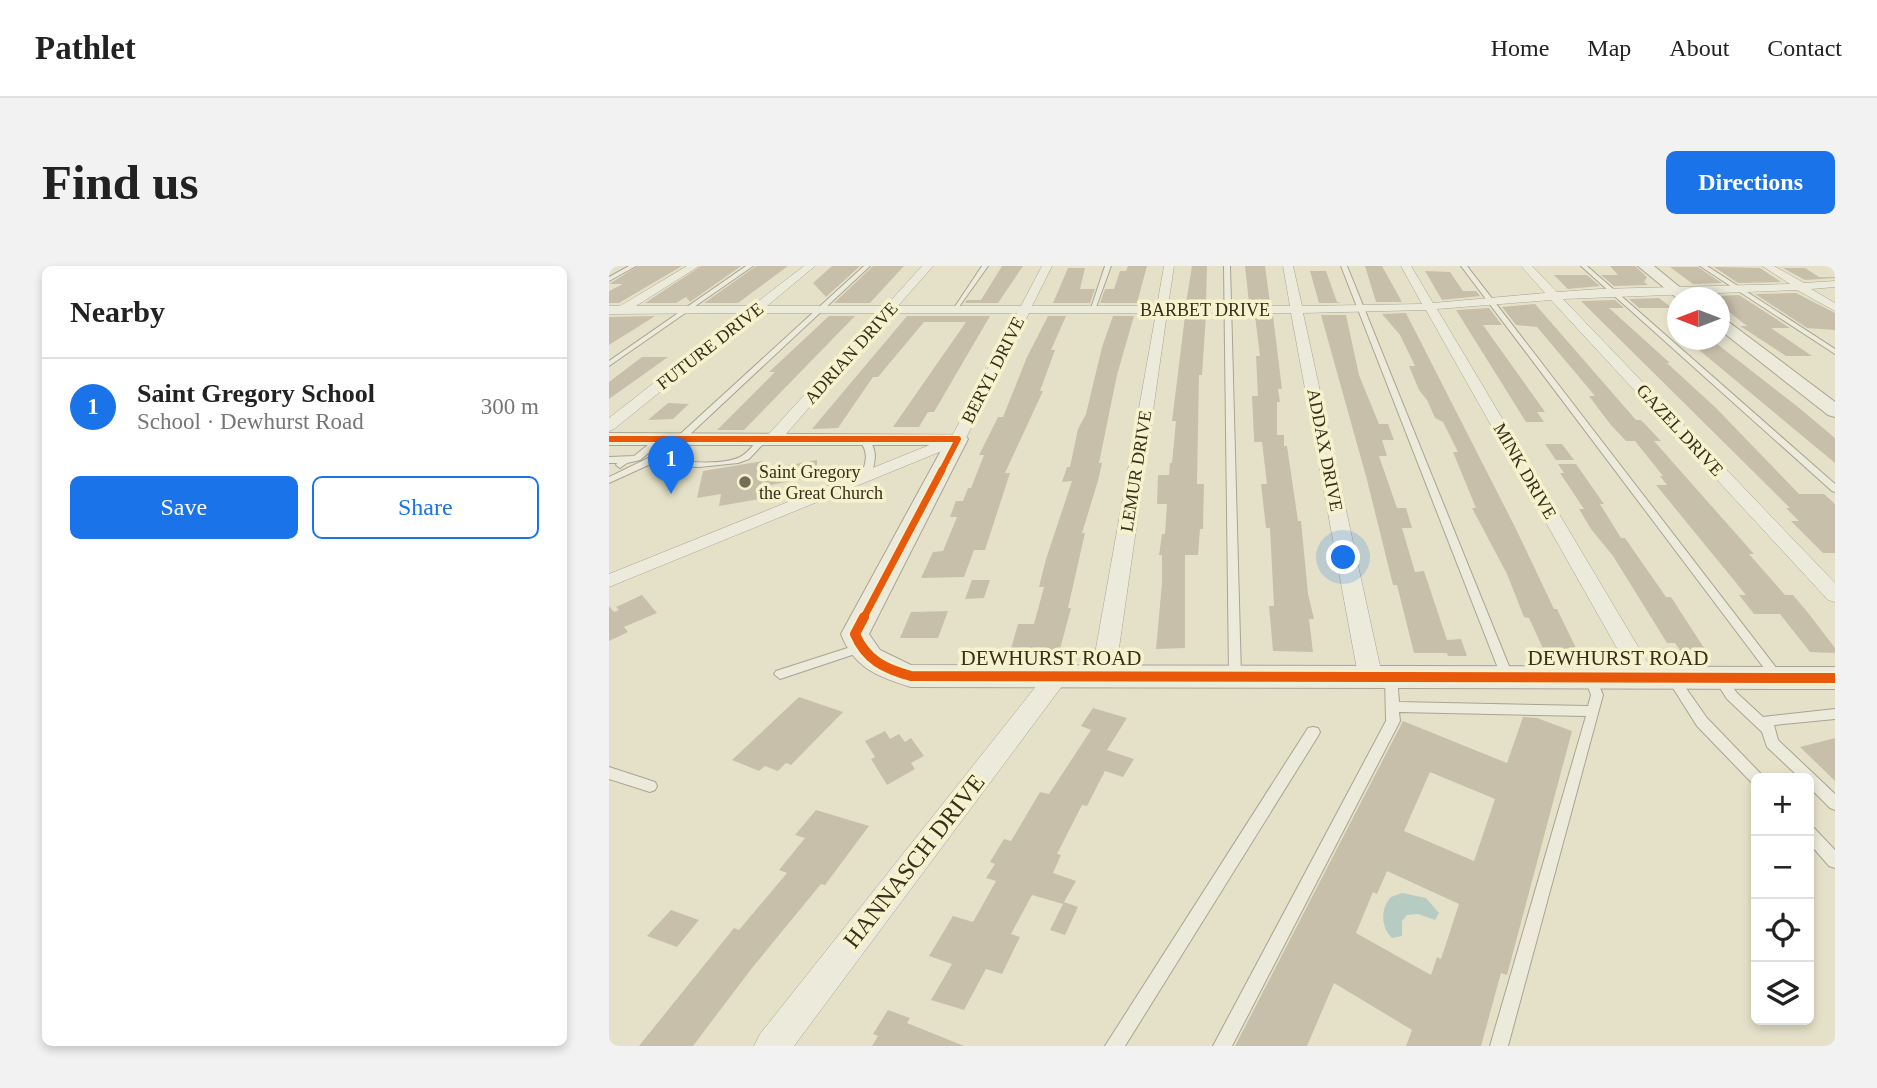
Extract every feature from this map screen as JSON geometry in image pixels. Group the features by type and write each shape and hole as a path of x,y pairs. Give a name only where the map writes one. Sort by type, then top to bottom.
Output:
{"street":[{"path":"609,319 694,266"},
{"name":"FUTURE DRIVE","path":"609,426 810,266"},
{"name":"ADRIAN DRIVE","path":"768,439 928,266"},
{"name":"BERYL DRIVE","path":"609,581 958,439 1047,266"},
{"name":"LEMUR DRIVE","path":"1103,676 1169,266"},
{"name":"ADDAX DRIVE","path":"1288,266 1380,675"},
{"name":"MINK DRIVE","path":"1406,266 1658,676"},
{"name":"GAZEL DRIVE","path":"1526,266 1835,594"},
{"path":"1645,266 1673,287"},
{"path":"1767,266 1835,308"},
{"name":"BARBET DRIVE","path":"1730,292 1835,284"},
{"name":"BARBET DRIVE","path":"609,310 1362,310 1431,308 1613,291 1667,293"},
{"path":"1730,331 1835,411"},
{"path":"609,439 670,444 768,439 958,439 870,602 856,634 860,648"},
{"name":"DEWHURST ROAD","path":"860,648 881,668 911,676 1835,678"},
{"name":"HANNASCH DRIVE","path":"772,1046 1057,676"}],"lane":[{"path":"609,279 633,266"},
{"path":"609,365 750,266"},
{"path":"609,480 670,444 867,266"},
{"path":"954,310 985,266"},
{"path":"1092,310 1108,266"},
{"path":"1227,266 1235,676"},
{"path":"1344,266 1507,676"},
{"path":"1464,266 1777,677"},
{"path":"1584,266 1835,489"},
{"path":"1703,266 1835,352"},
{"path":"670,444 663,463 744,459 768,439"},
{"path":"862,439 867,443 873,458 866,475"},
{"path":"609,460 637,458 670,444"},
{"path":"609,475 624,461"},
{"path":"780,674 860,648"},
{"path":"1222,1046 1393,721 1394,708 1380,675"},
{"path":"1499,1046 1594,711 1597,695 1590,676"},
{"path":"1658,676 1751,774"},
{"path":"1719,676 1732,696 1766,728"},
{"path":"1394,708 1594,711"},
{"path":"1804,773 1772,743 1766,721 1835,714"},
{"path":"1114,1046 1313,732"},
{"path":"609,773 650,786"},
{"path":"1814,783 1835,804"},
{"path":"1812,836 1835,861"}],"shaded area":[{"path":"1402,893 1426,898 1439,913 1435,920 1418,914 1407,915 1402,921 1402,936 1392,938 1383,918 1385,907 1391,897"}],"building":[{"path":"638,266 682,266 619,303 609,303 609,291 623,284 609,284"},
{"path":"701,266 741,266 690,302 686,297 676,303 645,303"},
{"path":"756,266 788,266 738,303 704,303"},
{"path":"832,266 860,266 826,297 813,283"},
{"path":"873,266 904,266 870,303 834,303"},
{"path":"1002,266 1023,266 998,303 965,303 967,300 981,300"},
{"path":"1128,266 1147,266 1137,303 1100,303 1105,289 1114,289 1120,271 1126,271"},
{"path":"1192,266 1207,266 1206,303 1186,303"},
{"path":"1245,266 1265,266 1270,303 1249,303"},
{"path":"1365,266 1382,266 1402,302 1376,302"},
{"path":"1610,266 1635,266 1647,277 1644,282 1648,285 1614,286 1601,275 1618,275"},
{"path":"1670,267 1698,267 1722,283 1693,284"},
{"path":"1714,267 1760,268 1781,282 1738,283"},
{"path":"1068,268 1085,268 1080,289 1095,289 1090,303 1053,303"},
{"path":"1783,268 1805,268 1819,277 1835,278 1805,280"},
{"path":"1310,271 1326,271 1337,302 1341,303 1319,303"},
{"path":"1425,271 1450,272 1463,291 1476,291 1480,296 1442,300"},
{"path":"1554,275 1587,275 1600,286 1568,289"},
{"path":"1796,293 1835,313 1835,330 1807,328 1755,294"},
{"path":"1730,295 1739,295 1790,328 1771,328 1812,356 1786,356 1740,326 1747,326 1730,313"},
{"path":"1659,298 1667,304 1667,308 1639,308 1629,299"},
{"path":"1615,300 1624,308 1609,308 1716,408 1799,494 1824,494 1835,504 1835,553 1823,553 1791,521 1799,521 1786,508 1790,508 1581,301"},
{"path":"1535,304 1636,420 1641,420 1661,441 1654,441 1754,554 1749,554 1785,595 1793,595 1835,648 1835,653 1810,652 1780,614 1754,614 1739,595 1746,595 1656,485 1667,485 1635,441 1626,441 1610,424 1589,396 1595,396 1537,327 1516,325 1502,307"},
{"path":"1489,308 1502,325 1483,325 1545,412 1537,412 1544,422 1526,422 1456,310"},
{"path":"1406,313 1579,654 1545,653 1529,618 1524,617 1507,574 1472,508 1476,508 1453,452 1458,452 1443,422 1435,418 1419,390 1409,366 1415,366 1400,335 1382,314"},
{"path":"1321,315 1346,315 1359,375 1379,424 1388,424 1394,440 1382,440 1387,456 1379,456 1397,508 1406,508 1412,528 1402,528 1415,572 1424,571 1447,640 1461,639 1467,656 1414,653 1397,585 1393,585"},
{"path":"655,316 641,325 609,345 609,317"},
{"path":"829,316 855,316 744,430 717,430 775,372 769,372"},
{"path":"907,316 990,316 934,412 928,412 919,427 893,427 966,322 924,322 878,377 873,377 838,428 812,429"},
{"path":"1048,316 1066,316 1051,350 1055,350 1040,391 1043,391 1005,473 1010,473 985,550 974,550 964,577 921,578 933,552 943,551 957,517 950,517 956,501 963,501 968,488 971,488 984,455 979,455 998,417 1003,417 1027,357"},
{"path":"1113,316 1134,316 1117,375 1099,463 1102,463 1082,533 1085,533 1068,608 1071,608 1059,653 1010,652 1018,624 1034,624 1044,587 1039,587 1046,559 1072,481 1062,482 1067,467 1070,467 1078,429 1086,414 1102,347"},
{"path":"1185,316 1206,316 1202,375 1199,375 1197,484 1204,484 1203,529 1200,529 1198,555 1185,555 1185,648 1156,649 1162,583 1162,555 1159,555 1162,534 1165,534 1167,504 1157,504 1158,475 1169,475 1172,463 1176,421 1172,421"},
{"path":"1255,316 1273,316 1282,389 1278,389 1280,402 1277,402 1277,435 1284,435 1298,521 1301,521 1308,594 1314,619 1309,619 1313,652 1273,651 1269,606 1274,606 1270,528 1266,528 1261,484 1267,484 1262,442 1254,442 1252,396 1258,396 1256,356 1260,356"},
{"path":"1699,350 1725,350 1798,407 1835,438 1835,463"},
{"path":"642,357 668,357 609,399 609,382"},
{"path":"668,403 689,404 673,419 648,420"},
{"path":"1545,444 1562,444 1574,460 1556,460"},
{"name":"Saint Gregory the Great Church","path":"817,460 817,476 761,487 760,499 719,506 721,494 697,498 703,471 763,461 762,470"},
{"path":"1558,464 1576,464 1604,504 1600,504 1621,538 1625,538 1666,597 1671,597 1706,651 1681,651 1675,643 1667,643 1613,556 1591,529 1579,509 1584,509 1560,473 1564,473"},
{"path":"972,580 990,580 984,598 965,599"},
{"path":"642,595 657,613 624,627 628,632 609,641 609,606 614,612 619,610 616,607"},
{"path":"948,611 938,638 900,638 911,612"},
{"path":"799,697 843,712 791,765 786,763 778,771 765,766 759,771 732,760"},
{"path":"1093,708 1127,718 1107,750 1134,759 1123,777 1105,771 1087,806 1082,805 1057,854 1061,855 1053,873 1076,881 1064,902 1078,907 1065,935 1050,930 1063,904 1032,895 1011,934 1020,937 1002,974 986,969 964,1010 931,1000 952,964 929,956 953,916 973,922 996,881 986,878 995,864 990,862 1004,839 1011,841 1040,792 1049,794 1091,730 1081,726"},
{"path":"1523,717 1537,718 1572,731 1507,975 1501,973 1481,1046 1406,1046 1412,1030 1334,983 1307,1046 1235,1046 1403,721 1507,763","holes":["1430,772 1495,799 1474,861 1404,831","1387,871 1459,904 1441,959 1437,957 1431,975 1356,933 1373,892 1377,894"]},
{"path":"885,731 890,739 899,734 905,742 911,738 924,756 911,763 915,769 887,785 871,759 875,757 865,741"},
{"path":"1835,738 1835,781 1800,747"},
{"path":"816,810 869,826 825,885 821,884 752,968 693,1046 639,1046 734,928 739,930 787,873 779,870 805,838 795,835"},
{"path":"671,910 699,920 677,947 647,936"},
{"path":"888,1010 910,1018 907,1023 964,1046 872,1046 878,1036 873,1034"}],"cycle path":[{"path":"609,439 958,439 855,634 870,658 911,676 1835,678"}],"place":[{"name":"Saint Gregory the Great Church","path":"745,482"},
{"name":"Saint Gregory School","path":"671,494"}]}
